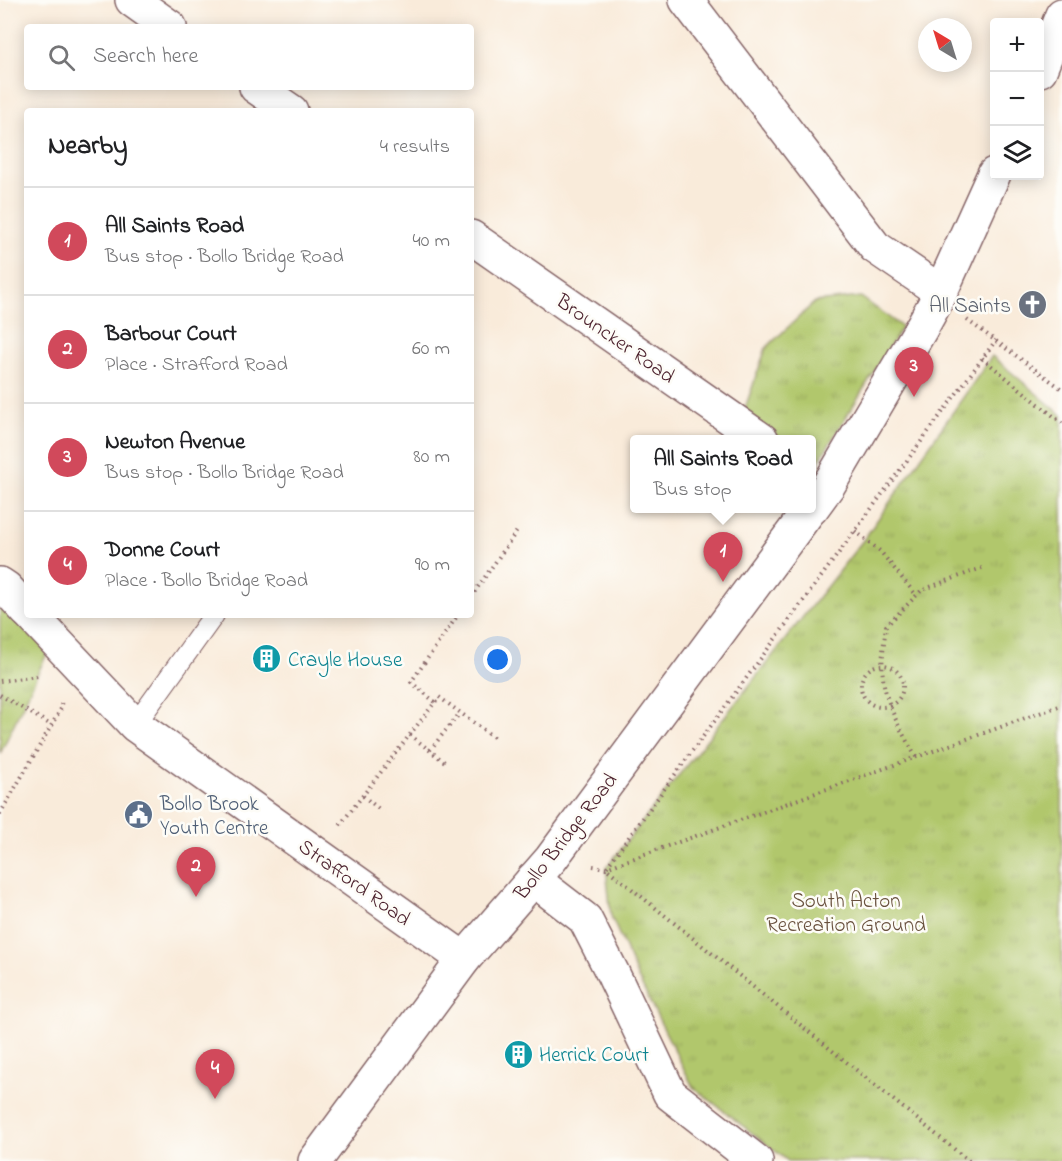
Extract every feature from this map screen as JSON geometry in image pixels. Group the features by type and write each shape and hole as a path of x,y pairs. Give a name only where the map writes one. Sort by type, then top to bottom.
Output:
{"street":[{"path":"132,0 166,24"},
{"path":"686,0 875,247 939,295"},
{"path":"1044,60 1062,15"},
{"path":"260,90 287,108"},
{"name":"Bollo Bridge Road","path":"816,494 922,327 991,180"},
{"name":"Brouncker Road","path":"474,239 755,435"},
{"name":"Bollo Bridge Road","path":"315,1161 464,959 542,869 802,513"},
{"path":"0,584 24,607"},
{"name":"Strafford Road","path":"34,618 135,725 464,959"},
{"path":"542,869 585,919 670,1094 756,1161"}],"lane":[{"path":"135,725 212,618"}],"path":[{"path":"939,295 1062,389"},
{"path":"606,868 996,340"},
{"path":"982,358 1062,423"},
{"path":"474,593 517,531"},
{"path":"855,531 880,551 917,595"},
{"path":"916,757 890,706 883,681 882,665 886,626 922,590 982,568"},
{"path":"435,702 411,682 456,618"},
{"path":"882,665 892,667 902,677 904,683 901,697 890,706 876,707 861,692 862,678 872,668 882,665"},
{"path":"0,681 49,675"},
{"path":"0,695 51,725"},
{"path":"338,828 439,697 496,739"},
{"path":"542,869 606,868 1062,705"},
{"path":"0,814 62,707"},
{"path":"430,750 460,713"},
{"path":"410,735 446,763"},
{"path":"363,796 379,809"},
{"path":"606,868 969,1161"}],"green space":[{"path":"861,297 902,327 817,464 816,435 775,435 743,414 766,348 815,302"},
{"name":"South Acton Recreation Ground","path":"992,356 1062,415 1062,1161 788,1161 693,1087 638,978 611,916 606,868 864,539"},
{"path":"0,588 24,613 24,618 28,618 52,643 0,754"}],"place":[{"name":"All Saints","path":"1032,305"},
{"name":"Newton Avenue","path":"914,397"},
{"name":"All Saints Road","path":"723,582"},
{"name":"Crayle House","path":"267,659"},
{"name":"Bollo Brook Youth Centre","path":"139,815"},
{"name":"Barbour Court","path":"196,897"},
{"name":"Herrick Court","path":"518,1054"},
{"name":"Donne Court","path":"215,1099"}]}
